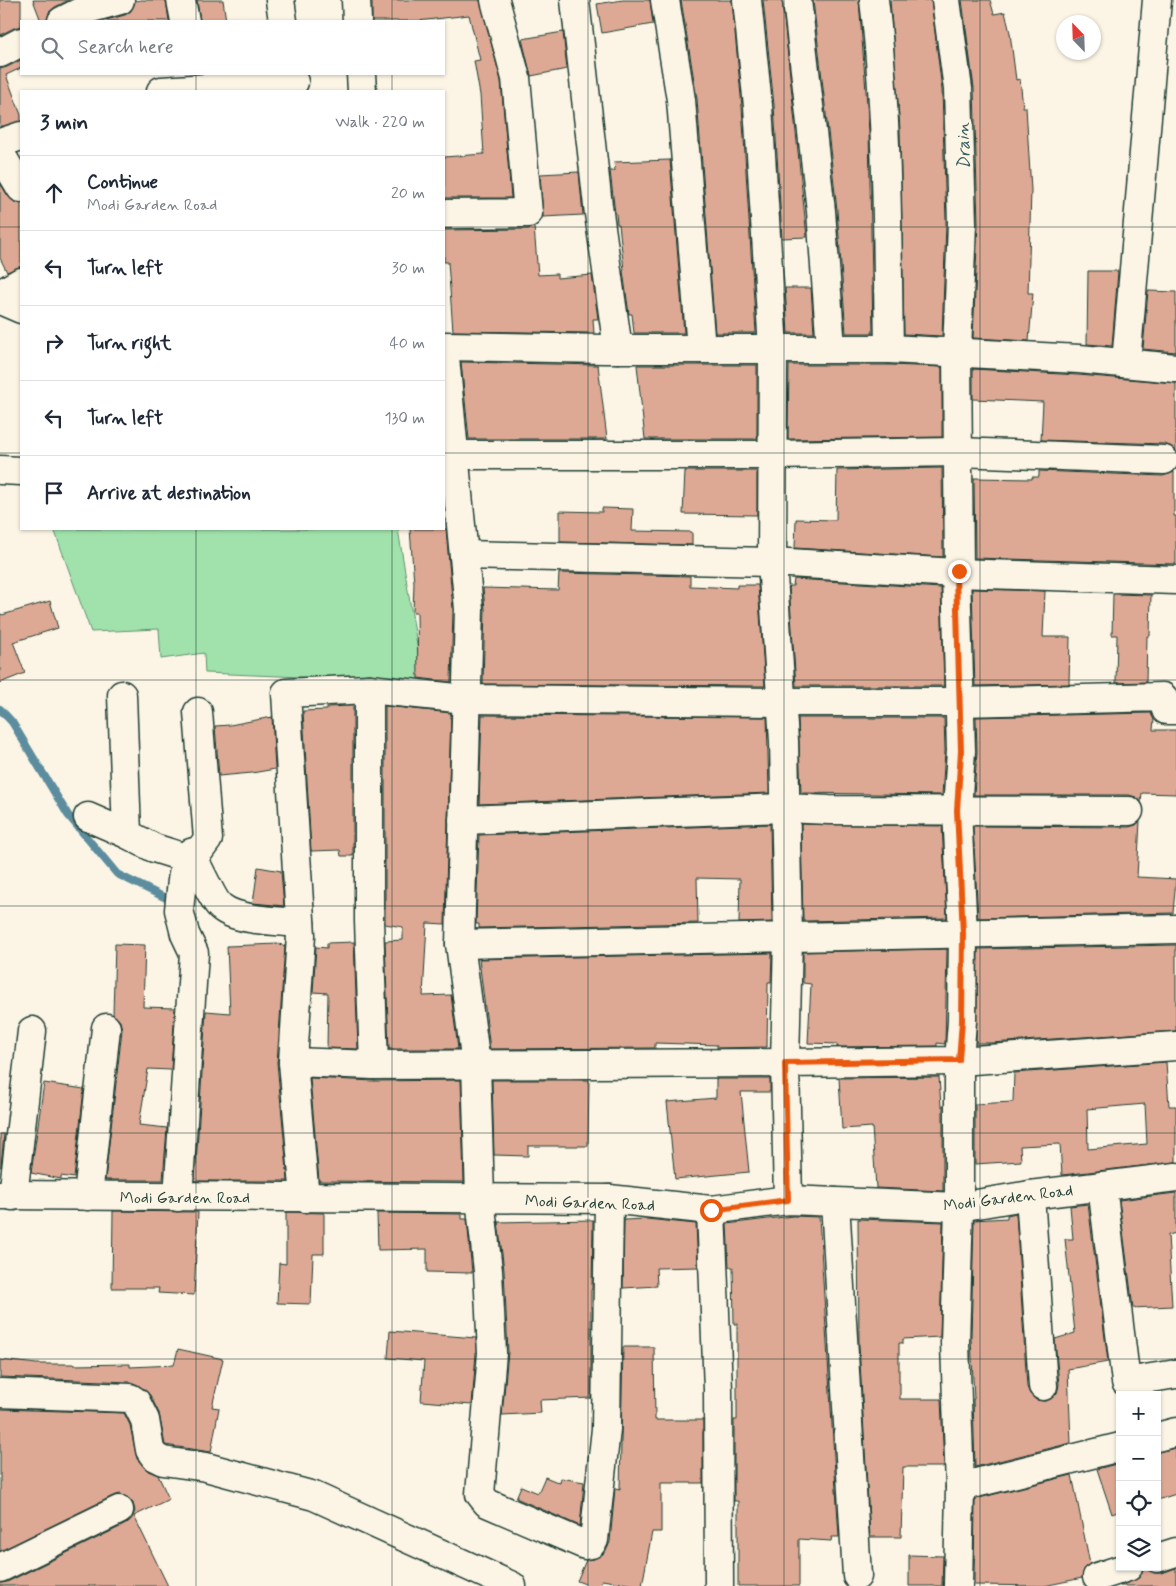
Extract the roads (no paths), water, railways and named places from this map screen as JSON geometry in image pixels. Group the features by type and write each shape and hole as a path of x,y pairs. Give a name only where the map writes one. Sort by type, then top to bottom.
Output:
{"street":[{"path":"64,20 84,10 120,0"},
{"path":"181,0 184,20"},
{"path":"280,0 283,20"},
{"path":"356,0 357,20"},
{"path":"445,214 528,213 516,78 495,0"},
{"path":"575,0 598,206 618,349"},
{"path":"665,0 681,100 701,348"},
{"path":"748,0 758,106 774,349 772,562 784,741 786,808 788,937 785,1063 788,1200"},
{"path":"797,0 821,211 831,348"},
{"path":"874,0 881,68 887,215 889,349"},
{"path":"946,0 958,89 962,223 957,352 959,571 956,573 961,751 957,810 963,934 962,1021 959,1060 959,1207 955,1343 960,1487 958,1586"},
{"path":"1126,364 1156,0"},
{"path":"0,53 20,43"},
{"path":"360,75 362,90"},
{"path":"166,90 193,85 295,82"},
{"path":"0,143 20,136"},
{"path":"0,153 20,186"},
{"path":"0,294 20,283"},
{"path":"0,300 20,309"},
{"path":"445,347 889,349 1176,368"},
{"path":"445,357 469,610 460,944 476,1064 480,1198 488,1271 492,1353 480,1494 488,1503 585,1545 591,1544 594,1540 606,1429 609,1199"},
{"path":"455,455 772,455 958,452 1164,460"},
{"path":"0,470 20,471"},
{"path":"464,555 772,562 956,573 1176,580"},
{"path":"369,689 369,921 374,1065"},
{"path":"305,1198 293,1062 300,923 286,692 369,689 466,699 781,702 960,702 1163,697 1166,710 1176,710"},
{"path":"122,695 127,834"},
{"path":"88,817 154,848 189,855 200,850 208,839 198,712"},
{"path":"463,820 786,808 828,810 1128,811"},
{"path":"189,855 220,907 234,914 255,919 300,923"},
{"path":"178,1197 194,953 185,934 179,910 182,880 189,855"},
{"path":"460,944 1176,929"},
{"path":"88,1196 106,1028"},
{"path":"6,1196 32,1031"},
{"path":"293,1062 374,1065 785,1063 959,1060 1176,1046"},
{"name":"Modi Garden Road","path":"6,1196 609,1199 711,1210 788,1200 959,1207 1030,1195 1176,1177"},
{"path":"1102,1186 1126,1382 1150,1386 1176,1374"},
{"path":"1030,1195 1043,1386"},
{"path":"836,1202 857,1576"},
{"path":"711,1210 718,1390 719,1586"},
{"path":"0,1393 130,1398 136,1402 145,1420 150,1450 163,1461 206,1467 314,1496 512,1586"},
{"path":"1161,1436 1176,1432"},
{"path":"960,1487 1116,1448"},
{"path":"0,1568 120,1510"},
{"path":"1161,1557 1176,1552"},
{"path":"1097,1577 1116,1571"}],"waterway":[{"name":"Drain","path":"962,22 974,84"},
{"path":"0,709 12,722 68,815 117,874 176,903"}]}
